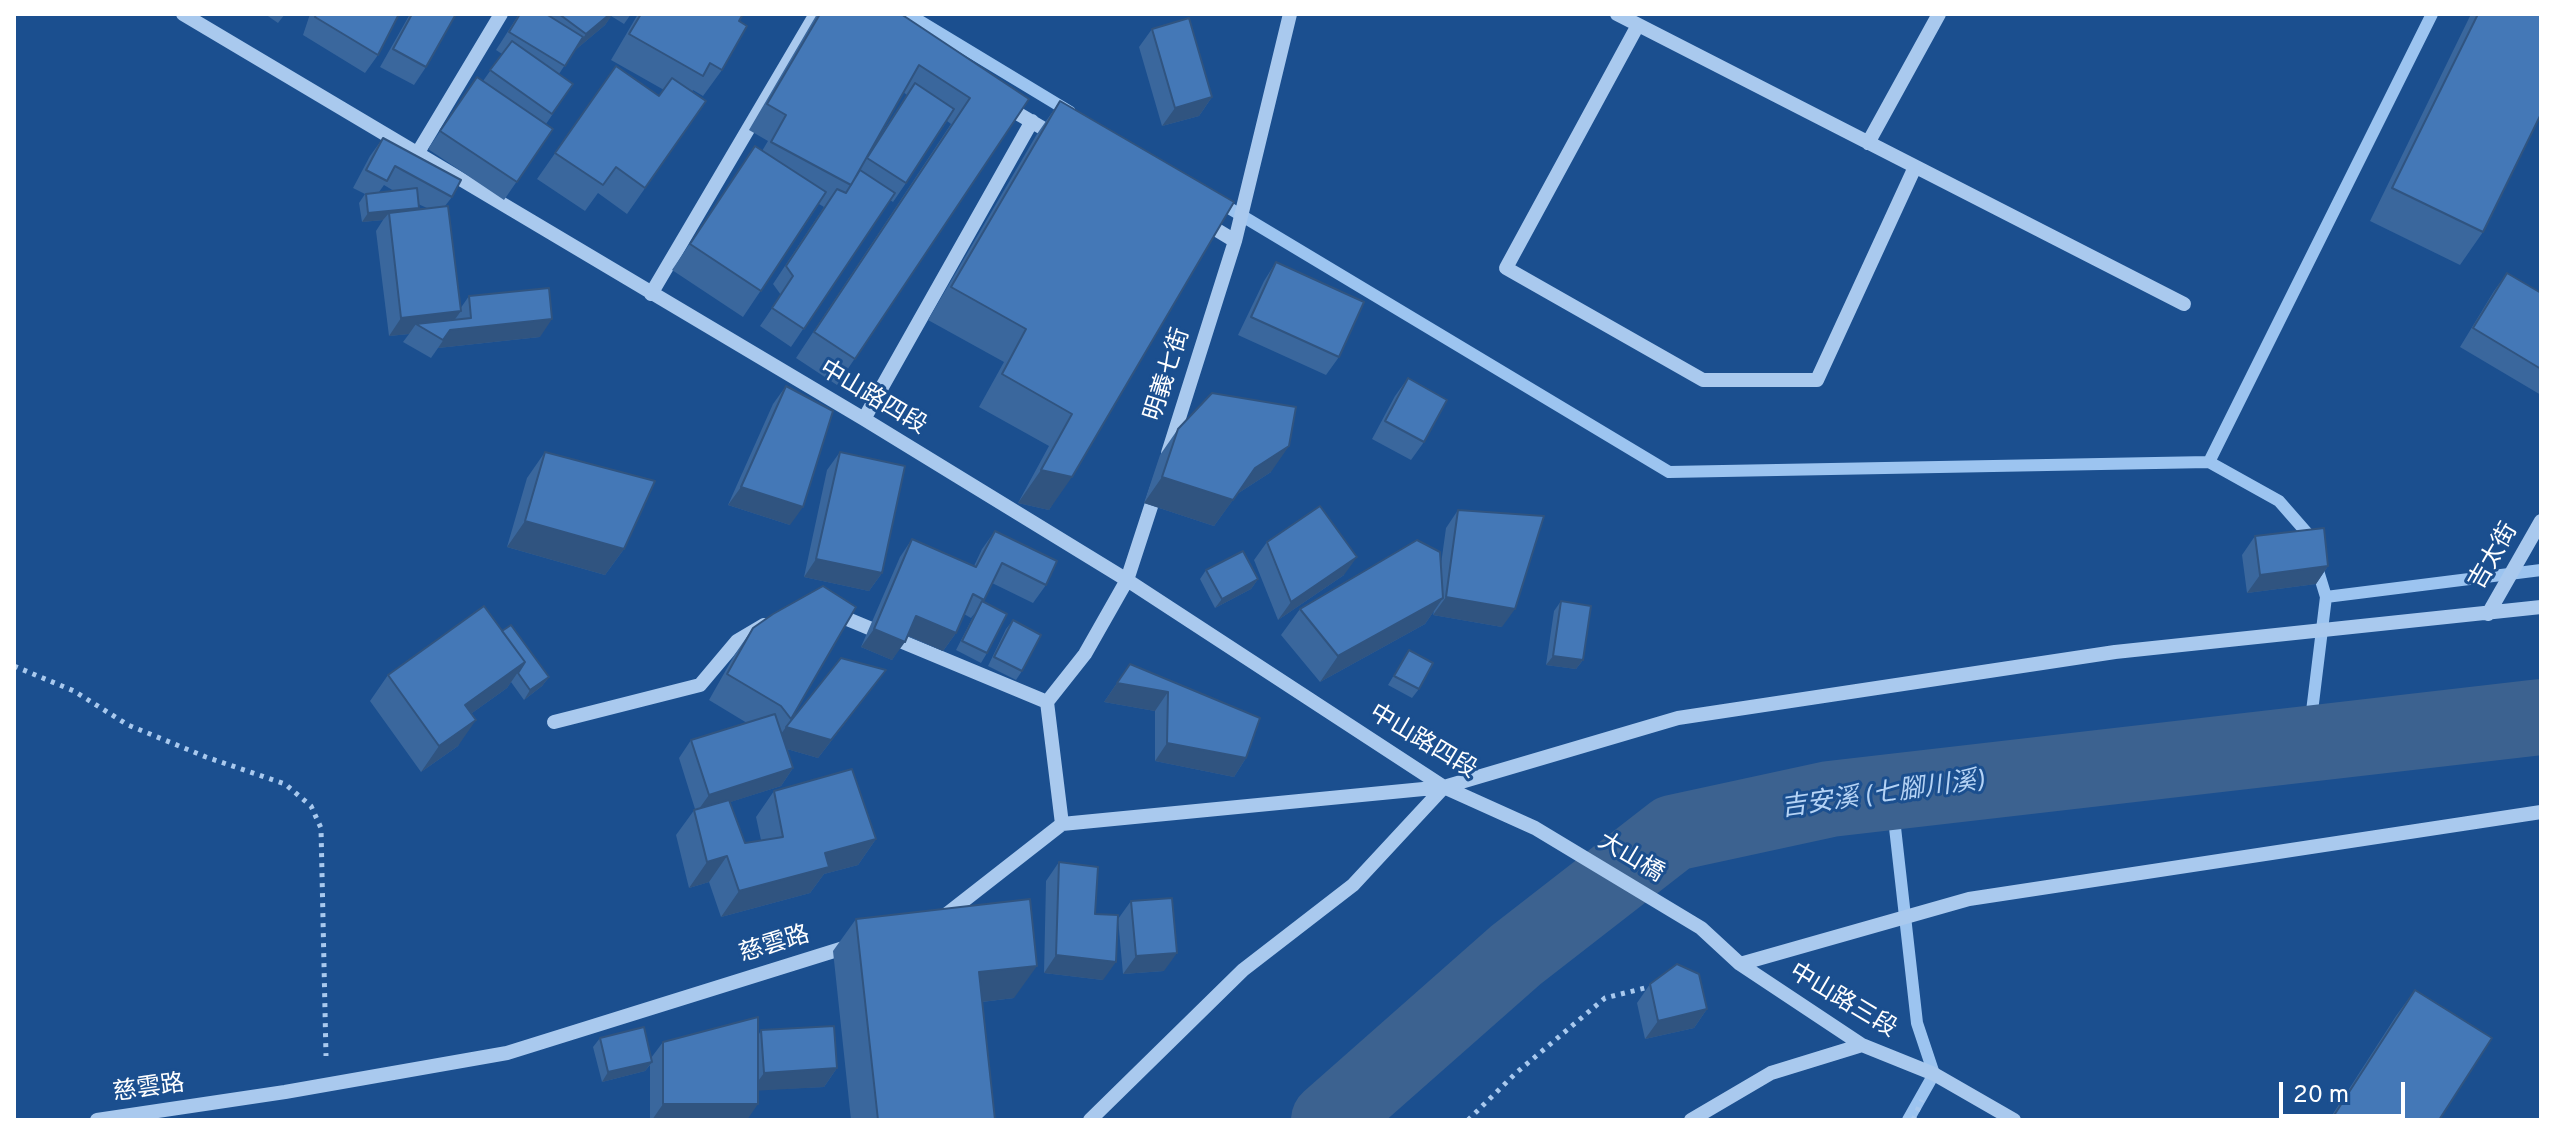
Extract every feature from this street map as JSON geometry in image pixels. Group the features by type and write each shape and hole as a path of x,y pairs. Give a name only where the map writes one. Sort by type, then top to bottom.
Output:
{"street":[{"name":"中山路四段","path":"183,14 864,419 1127,580 1444,787 1535,828"},
{"path":"417,154 501,14"},
{"path":"651,294 816,14"},
{"name":"明義七街","path":"1047,702 1085,654 1127,580 1236,239 1290,14"},
{"path":"1617,14 2184,304"},
{"path":"1868,143 1939,14"},
{"path":"1638,25 1506,268 1703,380 1817,380 1915,167"},
{"path":"993,98 1072,145"},
{"path":"864,419 1032,121"},
{"path":"1195,217 1236,239"},
{"name":"吉太街","path":"2488,614 2541,521"},
{"path":"933,920 948,915 1062,824 1444,787 1678,718 2115,652 2541,607"},
{"path":"823,609 1047,702 1062,824"},
{"path":"554,722 700,685 737,641 772,621"},
{"path":"1090,1120 1243,970 1353,885 1444,787"},
{"path":"1740,964 1969,899 2541,812"},
{"name":"大山橋","path":"1535,828 1701,928"},
{"name":"中山路三段","path":"1701,928 1740,964 1862,1045 1934,1074 2014,1120"},
{"name":"慈雲路","path":"97,1120 327,1085 507,1053 872,939"},
{"path":"1691,1120 1771,1073 1862,1045"}],"path":[{"path":"14,666 74,691 128,725 206,757 285,784 311,806 321,828 327,1085"},
{"path":"1468,1120 1516,1073 1605,998 1665,983"}],"building":[{"path":"316,14 399,14 378,55 315,17"},
{"path":"412,14 456,14 426,67 393,49"},
{"path":"520,14 546,14 583,37 565,66 509,32"},
{"path":"559,14 610,14 586,34"},
{"path":"641,14 743,14 739,21 747,26 722,70 710,63 703,76 629,34"},
{"path":"820,14 901,14 1029,99 855,359 814,332 970,98 919,65 851,185 771,142 786,115 767,104"},
{"path":"2478,14 2541,14 2541,114 2483,232 2392,188"},
{"path":"1189,18 1212,97 1175,108 1152,29"},
{"path":"512,41 573,84 552,114 490,70"},
{"path":"616,66 659,96 672,78 706,101 645,188 616,167 603,185 555,153"},
{"path":"477,77 553,129 517,182 440,131"},
{"path":"915,83 954,109 906,183 867,158"},
{"path":"1060,101 1234,202 1072,477 1041,470 1072,414 1002,374 1026,329 951,287"},
{"path":"383,138 461,180 452,197 395,166 387,181 366,170"},
{"path":"755,146 826,192 761,291 690,244"},
{"path":"860,170 895,193 804,329 772,308 793,276 786,266 837,189 846,193"},
{"path":"417,188 419,208 368,213 366,194"},
{"path":"448,206 461,311 401,318 389,213"},
{"path":"1276,262 1364,302 1339,357 1251,317"},
{"path":"2507,273 2541,293 2541,369 2473,328"},
{"path":"549,288 552,319 450,330 443,340 416,324 471,318 469,296"},
{"path":"1408,378 1447,400 1424,442 1385,421"},
{"path":"786,386 833,411 803,507 741,487"},
{"path":"1212,393 1296,407 1289,446 1255,468 1233,500 1162,477 1178,429"},
{"path":"545,452 655,481 624,549 525,521"},
{"path":"840,452 905,466 882,573 816,559"},
{"path":"1320,506 1357,557 1291,602 1267,542"},
{"path":"1458,510 1544,516 1515,609 1446,597"},
{"path":"2324,528 2328,566 2260,575 2255,536"},
{"path":"995,531 1057,561 1046,585 1002,563 984,600 973,594 956,633 916,616 905,642 874,629 912,539 976,567"},
{"path":"1417,540 1440,552 1443,598 1338,656 1300,609"},
{"path":"1243,551 1258,579 1222,599 1206,570"},
{"path":"823,586 856,607 791,719 781,706 727,674 753,628"},
{"path":"982,601 1007,614 987,653 962,641"},
{"path":"1561,601 1591,606 1583,660 1553,656"},
{"path":"484,606 525,662 465,705 476,720 439,746 388,675"},
{"path":"1013,620 1041,635 1022,671 994,657"},
{"path":"511,625 549,677 530,690 518,673 525,662 502,631"},
{"path":"1409,650 1433,663 1419,689 1394,676"},
{"path":"841,658 886,670 831,740 786,727"},
{"path":"1130,664 1260,718 1246,758 1167,743 1168,692 1117,683"},
{"path":"775,714 793,768 709,795 691,740"},
{"path":"852,769 876,839 825,853 829,867 739,891 727,856 707,862 694,810 729,800 745,843 783,837 774,791"},
{"path":"1059,862 1098,867 1095,914 1118,915 1116,962 1056,955"},
{"path":"1172,898 1177,953 1136,956 1131,901"},
{"path":"1030,899 1037,966 979,972 995,1120 878,1120 856,919"},
{"path":"1677,964 1699,974 1707,1009 1658,1021 1650,984"},
{"path":"2415,990 2492,1038 2439,1120 2331,1120"},
{"path":"758,1017 758,1104 663,1104 663,1042"},
{"path":"834,1026 837,1068 764,1073 761,1030"},
{"path":"644,1027 652,1062 608,1072 600,1038"}],"waterway":[{"path":"908,14 1070,112"},
{"path":"2209,462 2432,14"},
{"path":"1219,202 1669,472 2209,462 2279,501 2307,533 2310,543"},
{"path":"2308,744 2326,597 2316,564"},
{"path":"2326,597 2541,570"},
{"name":"吉安溪 (七腳川溪)","path":"1329,1120 1516,955 1673,833 1830,799 2541,717"},
{"path":"1891,792 1917,1023 1934,1074 1908,1120"}]}
